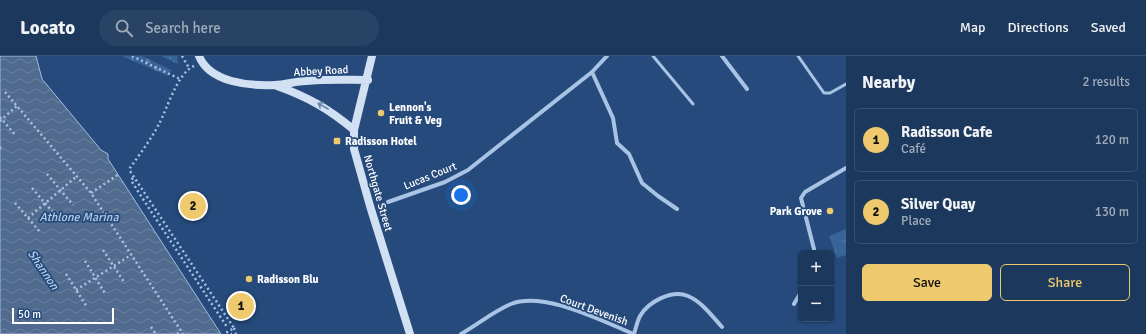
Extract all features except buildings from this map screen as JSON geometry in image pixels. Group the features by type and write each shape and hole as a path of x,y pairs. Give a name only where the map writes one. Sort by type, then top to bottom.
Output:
{"street":[{"name":"Abbey Road","path":"199,56 202,63 214,74 225,79 243,83 275,85 305,81 368,80"},
{"name":"Northgate Street","path":"372,56 368,80 354,130 354,149 358,169 410,334"},
{"name":"Lucas Court","path":"388,202 450,180 468,170 592,72 607,56"},
{"path":"722,56 747,89"},
{"path":"592,72 613,118 615,141 629,154 642,183 677,209"},
{"name":"Abbey Road","path":"275,85 305,96 332,111 354,130"},
{"path":"814,250 801,198 805,192 846,168"},
{"path":"634,334 640,316 646,309 655,301 674,294 686,295 694,299 722,327"},
{"path":"794,304 798,297"},
{"name":"Court Devenish","path":"461,334 510,304 536,301 579,312 634,334"}],"lane":[{"path":"654,56 693,104"},
{"path":"798,56 824,93 830,93 846,84"}],"path":[{"path":"132,56 180,79"},
{"path":"182,56 189,68 180,79 159,124 130,168 133,178 234,328 236,334"},
{"path":"5,92 18,105 91,193 182,333 177,334"},
{"path":"16,136 1,119 18,105"},
{"path":"47,174 73,205"},
{"path":"91,193 119,174"},
{"path":"28,218 77,176"},
{"path":"133,178 131,180 139,193 227,327"},
{"path":"32,188 58,218"},
{"path":"15,203 40,232"},
{"path":"103,250 124,282"},
{"path":"76,290 132,255"},
{"path":"85,262 106,295"},
{"path":"66,274 88,307"},
{"path":"151,327 156,334"},
{"path":"224,334 234,328"}],"green space":[{"path":"122,56 142,56 171,70 168,76"},
{"path":"161,56 177,56 178,64"},
{"path":"846,229 846,255 837,258 829,236"}],"water":[{"name":"Athlone Marina","path":"0,56 36,56 42,79 101,150 108,154 108,159 221,334 0,334"}],"place":[{"name":"Lennon's Fruit & Veg","path":"381,113"},
{"name":"Radisson Hotel","path":"337,141"},
{"name":"Silver Quay","path":"193,206"},
{"name":"Park Grove","path":"830,211"},
{"name":"Radisson Blu","path":"249,279"},
{"name":"Radisson Cafe","path":"241,306"}],"water label":[{"name":"Shannon","path":"43,270"}]}
